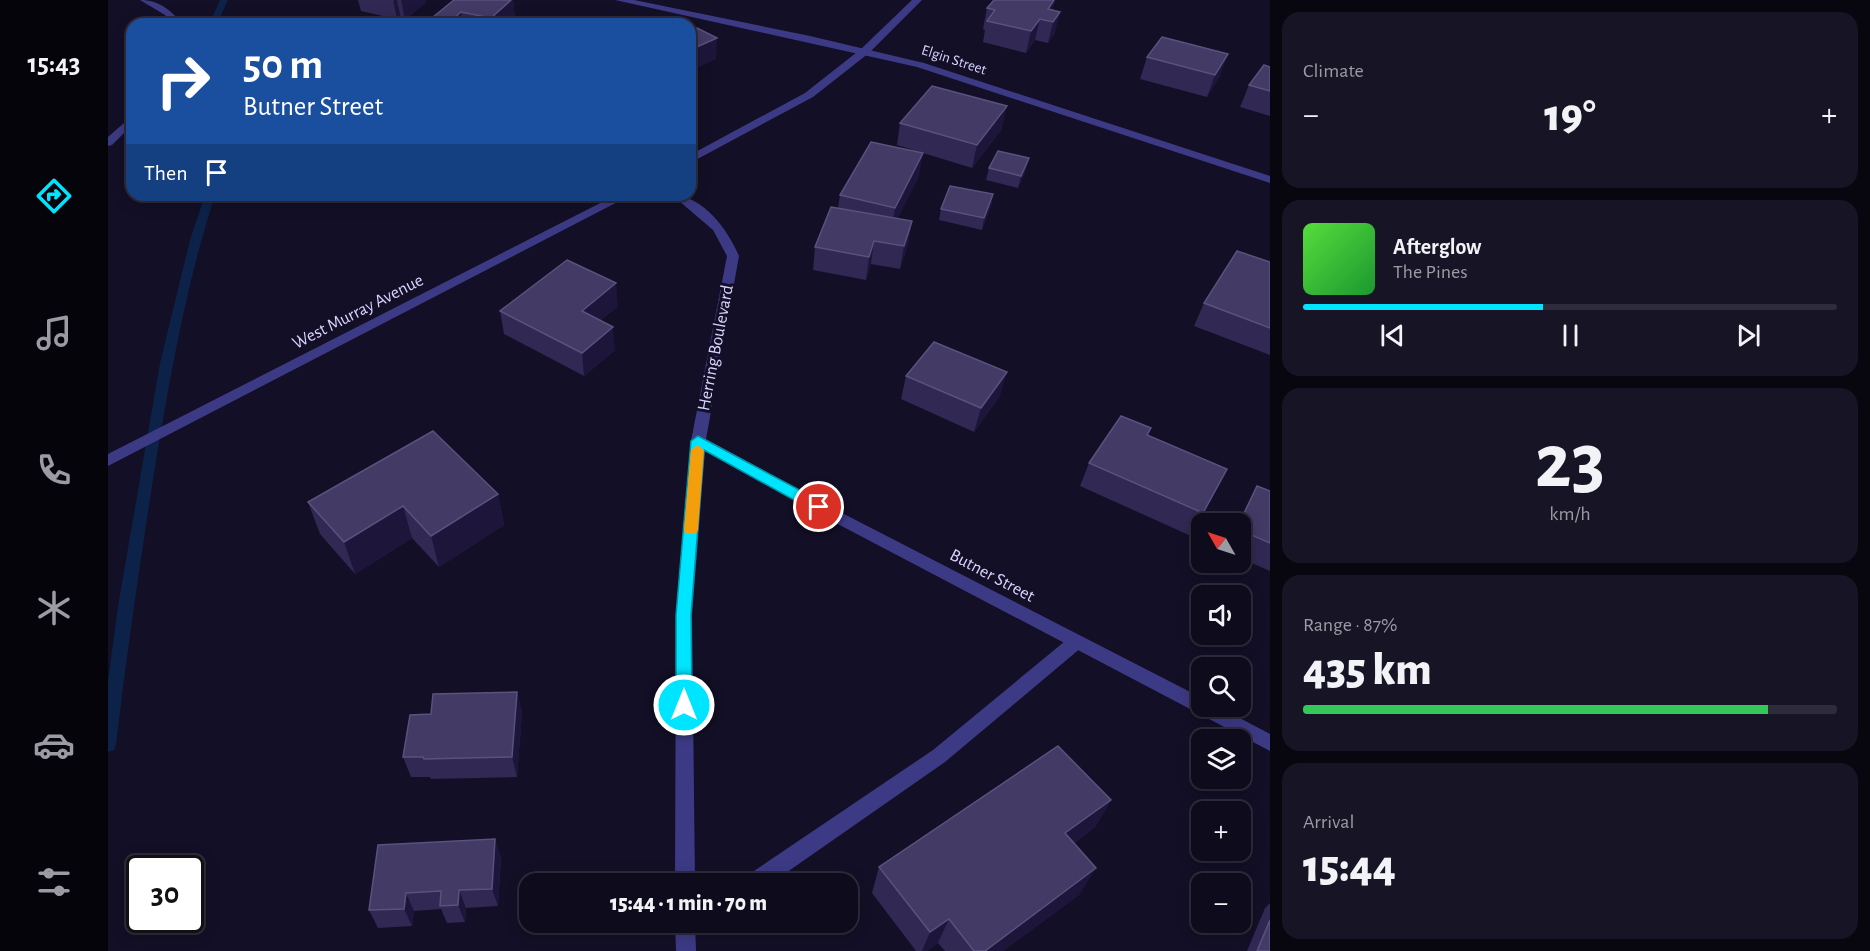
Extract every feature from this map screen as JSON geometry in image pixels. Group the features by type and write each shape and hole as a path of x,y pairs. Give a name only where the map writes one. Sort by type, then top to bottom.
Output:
{"street":[{"path":"146,0 172,18"},
{"name":"Elgin Street","path":"620,0 865,51 920,65 1270,180"},
{"path":"696,157 809,95 865,51 917,0"},
{"path":"108,143 126,125"},
{"name":"West Murray Avenue","path":"108,461 613,201"},
{"name":"Herring Boulevard","path":"684,873 684,615 698,441 733,256 726,238 711,219 686,201"},
{"name":"Butner Street","path":"698,441 839,518 1270,743"},
{"path":"768,873 939,756 1076,642"},
{"path":"686,951 687,933"}],"building":[{"path":"454,0 511,0 491,18 461,12 454,18 433,17"},
{"path":"994,0 1054,0 1048,9 1060,12 1053,22 1040,19 1031,31 987,21 995,10 987,8"},
{"path":"697,28 717,38 696,47"},
{"path":"1162,37 1228,54 1215,75 1147,57"},
{"path":"1264,65 1270,67 1270,91 1249,85"},
{"path":"932,86 1007,106 977,145 900,123"},
{"path":"871,142 923,153 895,208 840,195"},
{"path":"998,151 1029,158 1021,176 989,168"},
{"path":"950,186 993,194 984,218 941,209"},
{"path":"831,207 912,221 904,246 874,241 869,257 815,247"},
{"path":"1237,251 1270,262 1270,328 1204,303"},
{"path":"567,260 616,283 582,311 613,327 582,353 500,311"},
{"path":"934,342 1007,372 981,408 906,376"},
{"path":"1121,416 1151,428 1147,435 1227,469 1203,513 1089,463"},
{"path":"433,431 498,494 431,536 403,506 344,542 308,502"},
{"path":"1257,486 1270,491 1270,543 1251,535 1251,513 1244,513"},
{"path":"517,692 512,757 424,759 423,757 403,757 410,715 431,714 433,694"},
{"path":"1058,746 1111,800 1065,833 1096,868 985,951 974,951 949,919 930,932 879,867"},
{"path":"495,839 492,889 459,890 458,905 440,906 441,891 406,893 404,909 369,910 378,845"},
{"path":"1270,920 1270,951 1257,951"}],"waterway":[{"path":"216,18 224,0"},
{"path":"108,745 125,606 166,363 195,240 208,201"}],"slow traffic":[{"path":"691,530 697,450"}],"route":[{"path":"684,705 684,615 698,441 819,507"}]}
